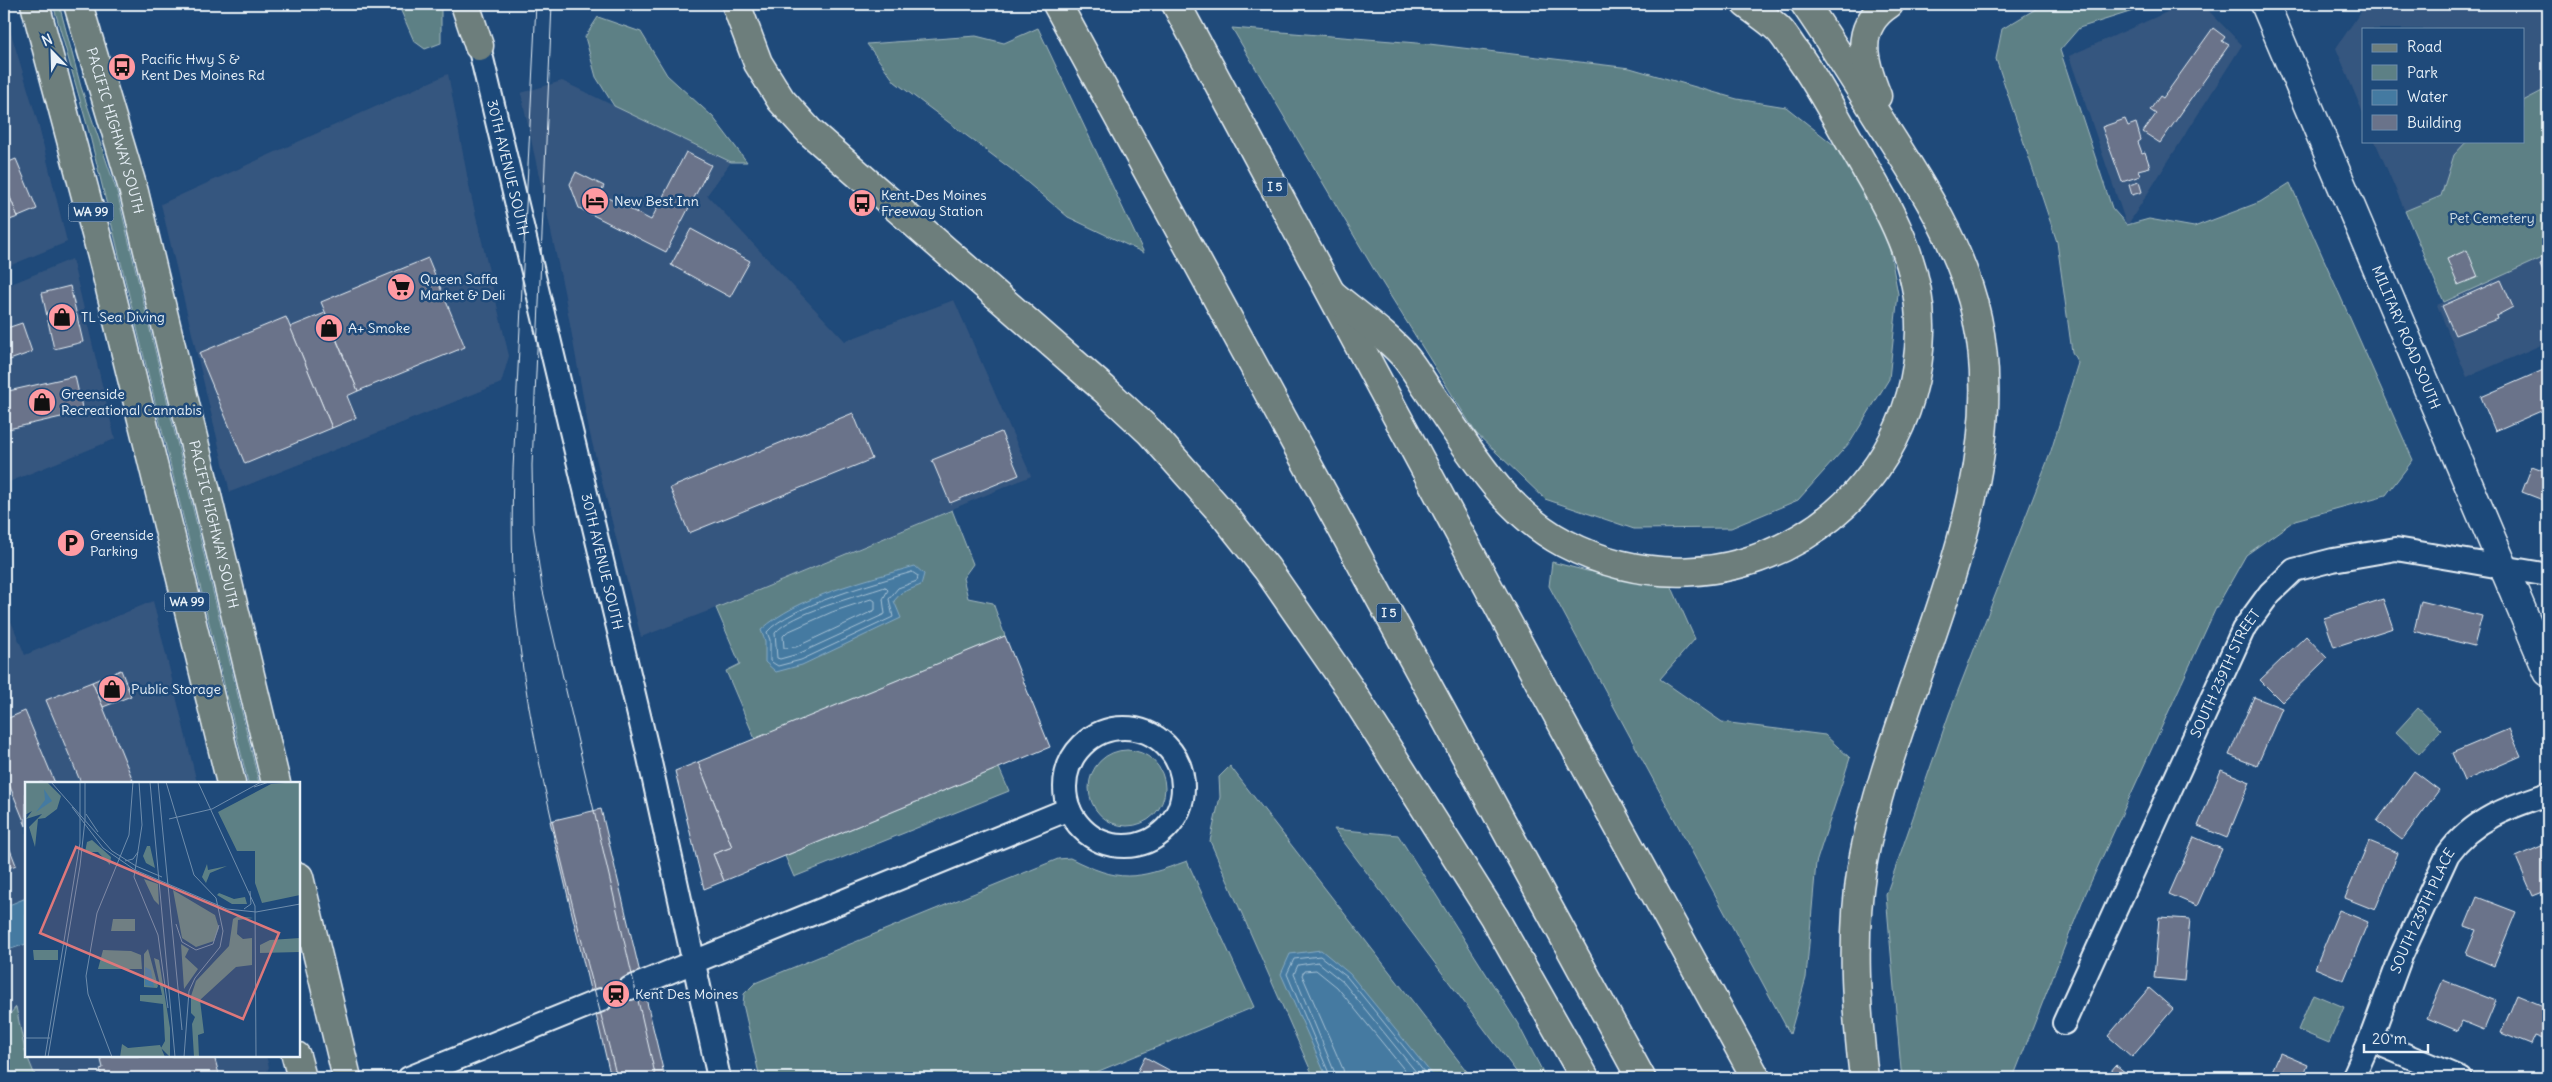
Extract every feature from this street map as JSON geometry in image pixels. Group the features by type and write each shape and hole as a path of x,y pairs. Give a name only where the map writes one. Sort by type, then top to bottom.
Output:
{"main road":[{"name":"WA 99","path":"35,4 104,264 231,782"},
{"name":"PACIFIC HIGHWAY SOUTH","path":"78,4 134,192 276,782"},
{"path":"465,4 479,46"},
{"path":"479,46 480,15 486,4"},
{"path":"736,4 758,63 781,100 810,132 1052,343 1150,432 1195,481 1267,569 1350,689 1494,917 1585,1078"},
{"name":"I 5","path":"1057,4 1641,1078"},
{"name":"I 5","path":"1176,4 1528,661 1756,1078"},
{"path":"1332,294 1405,357 1482,469 1507,499 1535,524 1562,542 1595,557 1632,568 1674,572 1714,569 1747,562 1783,548 1813,532 1840,511 1864,485 1887,454 1903,422 1916,376 1920,330 1917,289 1898,225 1810,72 1778,27 1746,4"},
{"path":"1805,4 1894,142 1946,230 1965,274 1977,318 1983,353 1983,420 1977,467 1959,544 1896,743 1862,866 1857,908 1855,972 1864,1078"},
{"path":"1889,4 1869,27 1864,39 1863,55 1894,142"},
{"name":"MILITARY ROAD SOUTH","path":"2266,4 2548,672"},
{"path":"300,881 347,1078"},
{"path":"296,1057 302,1078"}],"street":[{"name":"30TH AVENUE SOUTH","path":"479,46 648,752 719,1078"},
{"name":"SOUTH 239TH STREET","path":"2064,1023 2243,630 2270,593 2294,570 2333,560 2396,549 2548,575"},
{"path":"1117,728 1138,730 1157,738 1172,752 1181,770 1183,790 1179,808 1170,825 1156,837 1139,845 1120,847 1102,843 1086,834 1074,820 1069,810 1064,782 1070,763 1081,746 1098,734 1117,728"},
{"name":"SOUTH 239TH PLACE","path":"2352,1078 2370,1040 2402,956 2448,854 2457,841 2485,819 2548,794"},
{"path":"630,988 1069,810"},
{"path":"409,1078 601,1000"},
{"path":"2370,1040 2460,1078"}],"shaded area":[{"path":"2185,4 2202,4 2242,45 2127,226 2069,56"},
{"path":"2366,4 2548,4 2548,88 2524,100 2524,28 2362,28 2362,111 2336,48"},
{"path":"4,10 38,123 67,242 4,268"},
{"path":"448,74 470,191 509,356 501,383 230,492 161,204"},
{"path":"562,81 731,162 707,195 845,341 954,300 1031,476 716,608 641,637 589,430 564,291 521,93"},
{"path":"2375,142 2466,142 2454,155 2441,196 2405,211"},
{"path":"2548,255 2548,342 2467,377 2437,305"},
{"path":"72,259 115,439 4,484 4,287"},
{"path":"153,601 197,782 25,782 25,1057 266,1057 269,1067 264,1078 4,1078 4,605 25,655"}],"green space":[{"path":"53,4 59,4 81,87 117,192 259,782 248,782 89,132"},
{"path":"398,4 441,4 441,43 425,49 414,41"},
{"path":"2044,4 2155,4 2079,28 2060,50 2112,208 2127,225 2149,219 2194,227 2260,202 2290,183 2413,460 2386,495 2295,520 2246,555 2215,610 2084,897 2013,1078 1904,1078 1901,1070 1886,895 1949,714 2050,454 2078,363 2072,352 2057,242 1996,59 2002,29"},
{"path":"598,17 641,32 667,75 713,117 747,162 731,162 614,106 596,77 585,37"},
{"path":"1038,28 1144,253 1068,217 1015,172 895,82 867,44 976,36 1004,43"},
{"path":"1232,28 1429,44 1630,68 1737,99 1786,107 1848,156 1884,219 1898,294 1889,379 1851,441 1798,500 1731,528 1634,529 1545,499 1476,433 1373,268"},
{"name":"Pet Cemetery","path":"2548,88 2548,255 2444,302 2405,211 2441,196 2454,155 2466,142 2524,142 2524,100"},
{"path":"952,510 973,564 963,578 968,598 993,603 1005,636 755,739 726,671 740,664 716,608"},
{"path":"1552,562 1587,571 1670,583 1695,639 1660,679 1722,722 1825,735 1850,758 1816,863 1806,978 1790,1034 1549,586"},
{"path":"2418,708 2441,730 2419,754 2396,732"},
{"path":"1127,750 1142,753 1154,761 1162,773 1165,788 1162,803 1154,815 1142,823 1127,826 1112,823 1100,815 1092,803 1089,788 1092,773 1100,761 1112,753"},
{"path":"1230,766 1472,1078 1314,1078 1210,841 1220,797 1219,777"},
{"path":"999,768 1009,791 794,877 785,856"},
{"path":"1334,829 1398,835 1518,1024 1546,1078 1521,1078"},
{"path":"1070,858 1102,872 1128,876 1154,872 1187,861 1254,1007 1082,1078 760,1078 743,1004 744,994 755,983 1058,859"},
{"path":"2313,994 2344,1007 2329,1043 2298,1030"},
{"path":"16,1007 25,1057 27,1057 36,1078 4,1078 4,1021"}],"water":[{"path":"915,566 924,574 921,585 901,593 894,601 901,618 802,665 776,672 765,662 765,641 761,630 776,618 813,598 834,590"},
{"path":"25,898 25,944 8,950 4,948 4,907"},
{"path":"1321,950 1350,974 1435,1078 1327,1078 1281,974 1290,954"}],"building":[{"path":"2213,28 2225,37 2222,41 2229,45 2160,143 2143,132 2156,114 2150,110 2160,96 2163,98"},
{"path":"2125,119 2128,126 2136,123 2141,140 2138,142 2142,153 2145,152 2150,167 2138,170 2140,176 2122,182 2102,127"},
{"name":"New Best Inn","path":"686,152 711,165 666,252 579,208 570,184 576,172 604,186 600,194 651,220"},
{"path":"16,159 37,209 18,217 4,183 4,164"},
{"path":"2139,182 2142,192 2132,195 2129,185"},
{"path":"4,183 18,217 4,222"},
{"path":"691,229 750,261 730,297 671,265"},
{"path":"2467,250 2478,277 2458,285 2447,259"},
{"path":"428,258 465,347 358,391 321,302"},
{"path":"2548,260 2548,282 2540,264"},
{"path":"2501,280 2513,307 2496,316 2497,319 2455,335 2442,306"},
{"name":"TL Sea Diving","path":"70,286 83,342 54,349 42,293"},
{"path":"325,313 358,391 347,396 356,418 332,428 290,327"},
{"path":"286,317 332,428 245,464 199,353"},
{"path":"22,323 32,352 4,362 4,329"},
{"path":"2548,368 2548,408 2495,431 2481,397"},
{"name":"Greenside Recreational Cannabis","path":"75,376 83,412 4,430 4,392"},
{"path":"853,413 872,459 689,533 670,488"},
{"path":"1001,432 1019,475 950,503 932,460"},
{"path":"2532,466 2548,472 2548,502 2522,492"},
{"path":"2383,599 2393,628 2334,647 2324,618"},
{"path":"2421,601 2482,616 2474,646 2414,631"},
{"path":"1005,636 1050,747 724,881 713,854 732,847 698,762"},
{"path":"2306,636 2327,658 2282,702 2260,680"},
{"name":"Public Storage","path":"121,670 131,696 103,707 92,682"},
{"path":"92,682 134,782 81,782 46,700"},
{"path":"2254,697 2282,708 2257,766 2229,755"},
{"path":"25,711 55,782 25,782 25,824 4,772 4,720"},
{"path":"2509,729 2521,756 2464,781 2452,753"},
{"path":"698,762 732,847 713,854 724,881 704,889 675,771"},
{"path":"2221,770 2250,782 2227,838 2198,826"},
{"path":"2414,771 2439,790 2402,840 2377,821"},
{"name":"Kent Des Moines","path":"601,809 665,1078 611,1078 550,821"},
{"path":"4,834 16,865 4,870"},
{"path":"2194,837 2222,849 2197,906 2169,894"},
{"path":"2369,841 2398,853 2375,910 2345,898"},
{"path":"2546,844 2548,890 2533,896 2516,857"},
{"path":"2477,897 2516,912 2494,966 2466,954 2476,930 2465,926"},
{"path":"2339,910 2368,922 2344,980 2315,968"},
{"path":"2159,917 2190,919 2184,981 2154,978"},
{"path":"2443,980 2496,1001 2484,1030 2462,1021 2458,1031 2427,1018"},
{"path":"2149,988 2173,1009 2132,1057 2108,1036"},
{"path":"2517,995 2548,1008 2548,1041 2535,1036 2531,1045 2501,1033"},
{"path":"2280,1053 2308,1065 2303,1078 2269,1078"},
{"path":"100,1057 214,1057 219,1074 202,1078 187,1078 187,1076 181,1078 102,1078 100,1069 103,1068"},
{"path":"1145,1057 1180,1076 1179,1078 1134,1078"},
{"path":"2116,1065 2132,1078 2105,1078"},
{"path":"1125,1073 1134,1078 1116,1078"}],"tunnel":[{"path":"601,1000 630,988"}],"tram line":[{"path":"536,4 513,469 512,541 514,595 523,672 545,789 617,1078"},
{"path":"552,4 532,465 533,525 542,587 656,1078"}],"place":[{"name":"Pacific Hwy S & Kent Des Moines Rd","path":"122,67"},
{"name":"New Best Inn","path":"595,201"},
{"name":"Kent-Des Moines Freeway Station","path":"862,203"},
{"name":"Queen Saffa Market & Deli","path":"401,287"},
{"name":"TL Sea Diving","path":"62,317"},
{"name":"A+ Smoke","path":"329,328"},
{"name":"Greenside Recreational Cannabis","path":"42,402"},
{"name":"Greenside Parking","path":"71,543"},
{"name":"Public Storage","path":"112,689"},
{"name":"Kent Des Moines","path":"616,994"}]}
